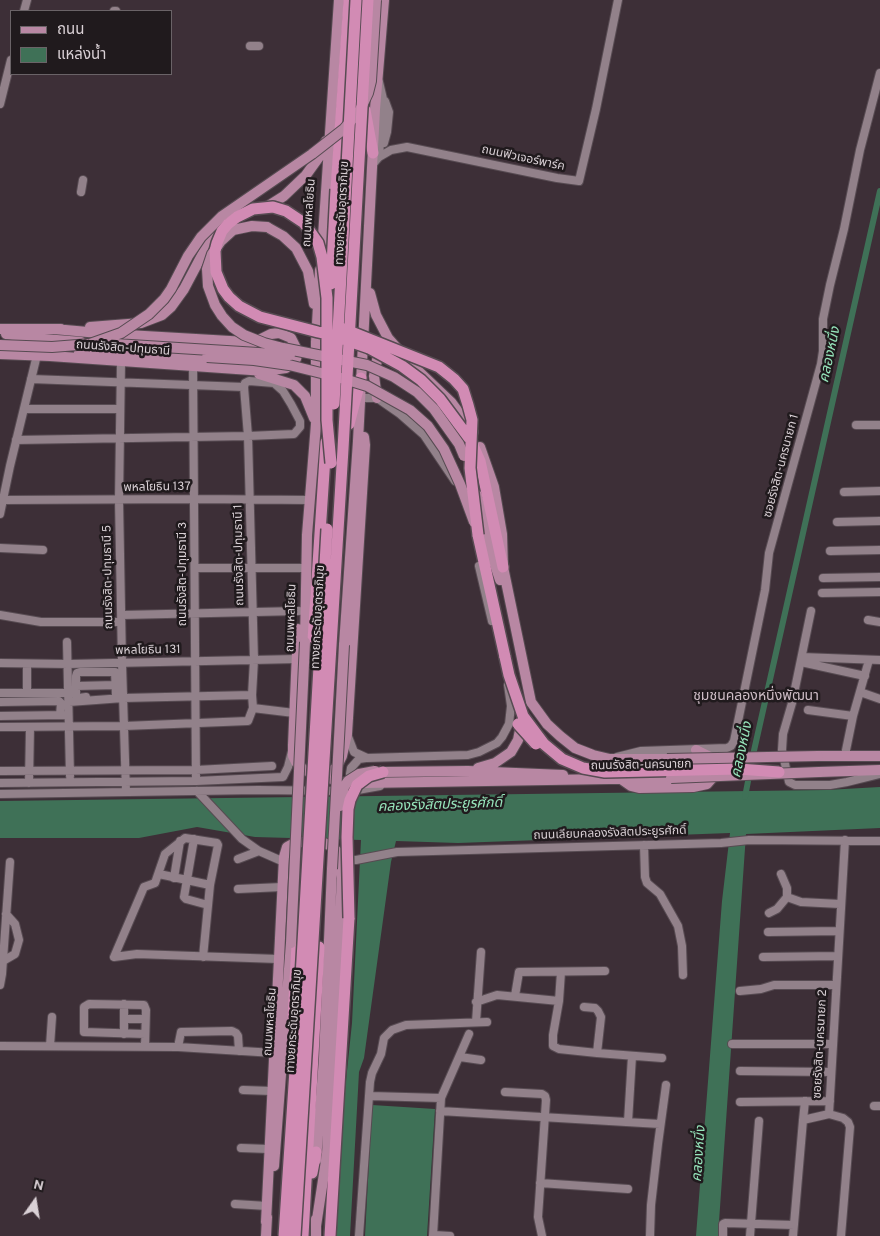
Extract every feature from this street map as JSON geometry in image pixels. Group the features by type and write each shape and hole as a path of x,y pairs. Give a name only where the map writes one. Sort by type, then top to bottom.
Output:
{"highway":[{"path":"345,0 347,15 331,292 336,318 344,329 439,367 463,389 472,420 470,468 478,535 509,676 523,716 544,744 560,756"},
{"path":"347,15 351,0"},
{"name":"ถนนพหลโยธิน","path":"282,1236 309,641 343,179 351,0"},
{"name":"ทางยกระดับอุตราภิมุข","path":"282,1236 301,984 356,0"},
{"path":"303,1236 324,948 325,801 339,644 370,0"},
{"name":"ทางยกระดับอุตราภิมุข","path":"295,1236 370,0"},
{"path":"365,110 376,157"},
{"path":"222,216 253,209 273,208 286,211 304,224 318,243 325,276 327,298 327,420 331,463"},
{"path":"253,209 228,224 222,231 217,243 215,251 216,272 223,289 239,306 260,317 344,339 369,348 421,380 445,405 469,438 480,461 503,567"},
{"path":"349,424 361,378"},
{"path":"518,724 538,746 583,768 605,772 730,768 779,772"},
{"path":"330,1236 333,1155 349,918 348,809 352,793 358,785 369,776 383,772"},
{"path":"304,1212 316,1152"}],"main road":[{"name":"ถนนพหลโยธิน","path":"309,641 307,544 316,424 317,320 339,0"},
{"path":"0,345 78,346 101,341 130,328 149,314 164,299 201,237 222,216 312,154 344,128 360,110 365,102 371,81 376,0"},
{"path":"347,602 376,157 378,78 384,0"},
{"path":"0,331 126,326 141,323 162,315 178,298 214,234 226,225 262,210 284,196 314,165 329,136"},
{"path":"317,320 308,272 296,248 283,236 267,227 252,226 233,230 221,241 212,254 207,269 208,286 215,305 232,327 244,335 284,348 367,365 394,377 417,392 434,409 459,444 464,456 480,505 492,556 512,613"},
{"path":"368,275 371,299 382,327 394,346 451,402 471,428 486,462 494,487 502,534 503,567 526,682 525,705 518,740 511,752 495,763 468,771"},
{"path":"54,329 247,342 255,342 272,334 279,333 291,338 295,344 298,352 296,359 286,368 244,371"},
{"path":"0,331 32,338 340,359"},
{"path":"244,371 252,364 256,354 247,342"},
{"path":"377,398 374,376 377,360 384,349 394,346"},
{"path":"50,356 117,352 254,360 289,365 367,386 410,410 428,426 444,449 460,484 478,535"},
{"name":"ถนนรังสิต-ปทุมธานี","path":"0,354 37,355 244,371"},
{"path":"244,371 278,379 294,386 305,396 316,424"},
{"path":"318,774 328,773 336,768 342,756 347,734 365,445 360,415"},
{"path":"332,869 339,644 360,531"},
{"path":"293,745 302,568 307,544"},
{"name":"ถนนรังสิต-นครนายก","path":"526,682 531,702 537,712 560,736 575,748 610,759 667,760 880,756"},
{"name":"ถนนรังสิต-นครนายก","path":"293,745 293,756 299,767 344,783 752,776 779,772 880,772"},
{"path":"621,779 631,786 639,788 707,784 714,776 714,766 710,757 696,750"},
{"path":"316,1231 316,1152 324,1059 324,948 340,803 344,787 359,774 383,772 468,771 545,773 609,779"},
{"path":"266,1222 284,862 287,847 290,844 302,841 327,844 336,850 341,861 327,1154 316,1231"},
{"name":"ถนนพหลโยธิน","path":"266,1236 266,1222 276,1153 294,943"}],"street":[{"name":"ถนนฟิวเจอร์พาร์ค","path":"376,157 391,150 407,147 579,181 618,0"},
{"path":"250,46 259,46"},
{"path":"0,104 10,64"},
{"name":"ซอยรังสิต-นครนายก 1","path":"610,759 642,751 727,748 734,741 765,590 769,553 821,364 823,319 860,150 880,73"},
{"path":"376,157 382,92 378,78"},
{"path":"81,192 83,180"},
{"path":"0,514 37,355"},
{"name":"ถนนรังสิต-ปทุมธานี 5","path":"121,362 119,500 122,663 120,696 124,726 126,792"},
{"name":"ถนนรังสิต-ปทุมธานี 3","path":"193,366 196,781"},
{"path":"16,440 248,436 294,434 300,428 300,421 291,404 274,383 249,381 245,383 244,387 31,379"},
{"name":"ถนนรังสิต-ปทุมธานี 1","path":"196,723 248,721 253,708 252,568 248,436 244,387"},
{"path":"360,398 377,398 400,414 424,435 462,494 471,525 483,587 511,706 509,724 502,737 488,749 468,754 359,759 354,763 350,774 353,779 364,783"},
{"path":"24,409 120,409"},
{"path":"856,425 880,425"},
{"path":"0,464 10,466"},
{"path":"844,492 880,491"},
{"name":"พหลโยธิน 137","path":"3,500 310,500"},
{"path":"837,522 880,521"},
{"path":"0,548 43,550"},
{"path":"830,550 880,550"},
{"path":"194,568 302,568"},
{"path":"823,578 880,577"},
{"path":"822,592 880,592"},
{"path":"0,615 41,622 195,613 300,611"},
{"path":"811,611 802,660 782,742 789,782 795,785 830,785 880,772"},
{"path":"868,620 880,622"},
{"path":"67,642 70,793"},
{"name":"พหลโยธิน 131","path":"0,663 68,664 297,659"},
{"path":"802,660 880,660"},
{"path":"802,660 865,676"},
{"path":"845,756 853,716 869,660"},
{"path":"27,664 27,693"},
{"path":"120,696 116,685 115,672 80,672 76,676 76,695 79,698 252,695"},
{"path":"76,686 116,685"},
{"path":"860,692 880,699"},
{"path":"0,693 69,693"},
{"path":"69,702 120,696"},
{"path":"0,702 59,701 61,703 60,715"},
{"path":"13,702 14,716"},
{"path":"253,708 294,713"},
{"path":"808,710 853,716"},
{"path":"0,716 69,715"},
{"path":"0,727 124,726 196,723"},
{"path":"29,783 30,727"},
{"path":"347,734 354,752 367,758"},
{"path":"285,790 282,777 288,767 293,745"},
{"path":"0,771 196,770 272,766"},
{"path":"0,783 196,781 282,777"},
{"path":"0,794 126,792 199,794 285,790 356,791 402,782"},
{"path":"199,794 242,839 260,851 284,862"},
{"path":"203,957 210,885 218,845 217,843 185,838 180,840 165,854 155,884 144,887 114,957 137,954 203,957 278,959"},
{"path":"194,839 184,898 208,905"},
{"path":"174,878 180,840"},
{"name":"ถนนเลียบคลองรังสิตประยูรศักดิ์","path":"341,861 396,852 721,843 748,840 880,841"},
{"name":"ซอยรังสิต-นครนายก 2","path":"842,1236 850,1127 843,1118 829,1114 845,840"},
{"path":"644,845 645,877 647,883 660,894 678,926 682,946 683,975"},
{"path":"238,859 260,851"},
{"path":"0,985 10,862"},
{"path":"159,874 210,885"},
{"path":"769,912 777,909 787,897 787,888 781,874"},
{"path":"238,889 282,887"},
{"path":"787,897 806,903 840,904"},
{"path":"3,961 15,954 19,940 15,924 6,914"},
{"path":"768,932 839,931"},
{"path":"476,1022 481,952"},
{"path":"763,957 838,956"},
{"path":"516,996 519,972 605,971"},
{"path":"561,972 559,1000 553,1035 554,1046 559,1049 662,1058"},
{"path":"740,991 774,985 836,985"},
{"path":"476,1002 497,995 559,1000"},
{"path":"145,1034 84,1032 86,1004 144,1005 146,1007 145,1047"},
{"path":"124,1004 124,1034"},
{"path":"584,1007 595,1008 601,1018 597,1053"},
{"path":"50,1046 52,1016"},
{"path":"124,1019 145,1019"},
{"path":"358,1236 371,1078 387,1033 406,1025 487,1022"},
{"path":"178,1048 181,1032 232,1031 238,1036 239,1050"},
{"path":"450,1236 434,1235 441,1098 469,1034"},
{"path":"732,1044 833,1044"},
{"path":"0,1046 145,1047 239,1050 274,1054"},
{"path":"628,1122 632,1056"},
{"path":"460,1058 481,1060"},
{"path":"740,1072 831,1072"},
{"path":"650,1236 651,1205 666,1085"},
{"path":"243,1090 272,1092"},
{"path":"505,1092 542,1094 545,1096 538,1217 542,1236"},
{"path":"370,1096 441,1098"},
{"path":"793,1236 805,1101"},
{"path":"740,1102 830,1101"},
{"path":"440,1111 660,1124"},
{"path":"804,1120 829,1114"},
{"path":"750,1236 759,1121"},
{"path":"241,1148 269,1149"},
{"path":"540,1183 628,1189"},
{"path":"235,1204 267,1206"},
{"path":"723,1236 725,1223 794,1225"}],"water":[{"name":"คลองรังสิตประยูรศักดิ์","path":"880,787 880,828 746,834 718,1236 696,1236 722,901 730,833 458,843 396,841 391,862 364,1058 359,1072 350,1236 333,1236 337,1167 352,1023 361,840 255,837 197,827 139,838 0,838 0,801 826,790"},
{"path":"372,1105 435,1109 427,1236 365,1236"}],"waterway":[{"name":"คลองหนึ่ง","path":"745,797 880,191"}],"district":[{"name":"ชุมชนคลองหนึ่งพัฒนา","path":"756,697"}]}
